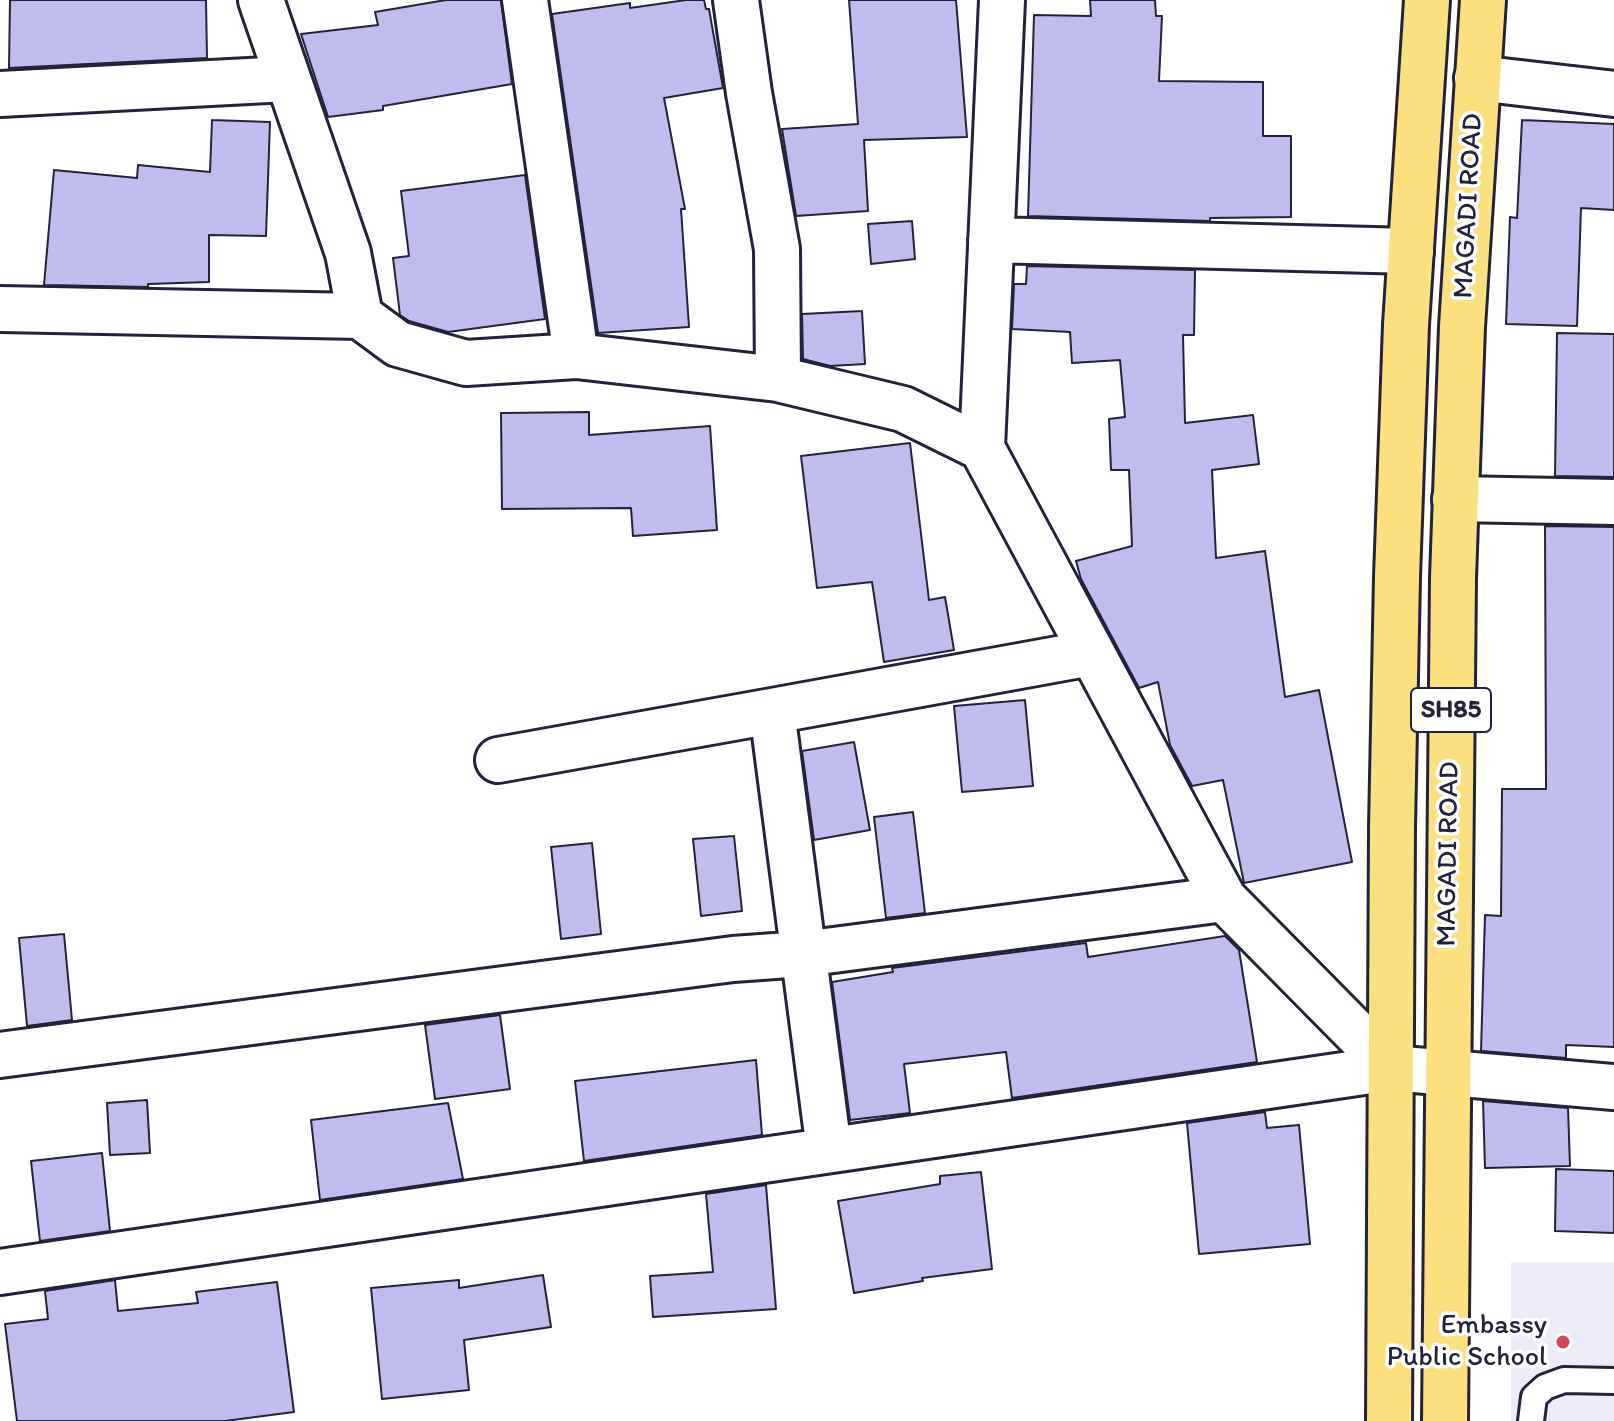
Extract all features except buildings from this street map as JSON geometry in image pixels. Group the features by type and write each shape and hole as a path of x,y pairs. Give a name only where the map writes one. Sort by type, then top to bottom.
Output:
{"main road":[{"name":"MAGADI ROAD","path":"1389,1421 1396,592 1411,251 1427,0"},
{"name":"MAGADI ROAD","path":"1445,1421 1455,499 1462,327 1483,0"}],"street":[{"path":"261,0 348,253 360,316"},
{"path":"525,0 576,356"},
{"path":"736,0 777,249 778,379"},
{"path":"1002,0 982,448 1224,899 1391,1068"},
{"path":"1477,78 1614,94"},
{"path":"0,94 287,79"},
{"path":"991,240 1411,251"},
{"path":"0,309 360,316 398,344 466,363 576,356 778,379 903,409 982,448"},
{"path":"1455,499 1614,502"},
{"path":"498,760 1091,653"},
{"path":"772,711 829,1150"},
{"path":"0,1055 733,959 803,954 1224,899"},
{"path":"0,1272 1391,1068 1614,1087"}],"lane":[{"path":"1531,1421 1534,1397 1545,1387 1564,1380 1614,1381"}],"shaded area":[{"name":"Embassy Public School","path":"1511,1262 1614,1262 1614,1421 1511,1421"}],"place":[{"name":"Embassy Public School","path":"1563,1342"}]}
